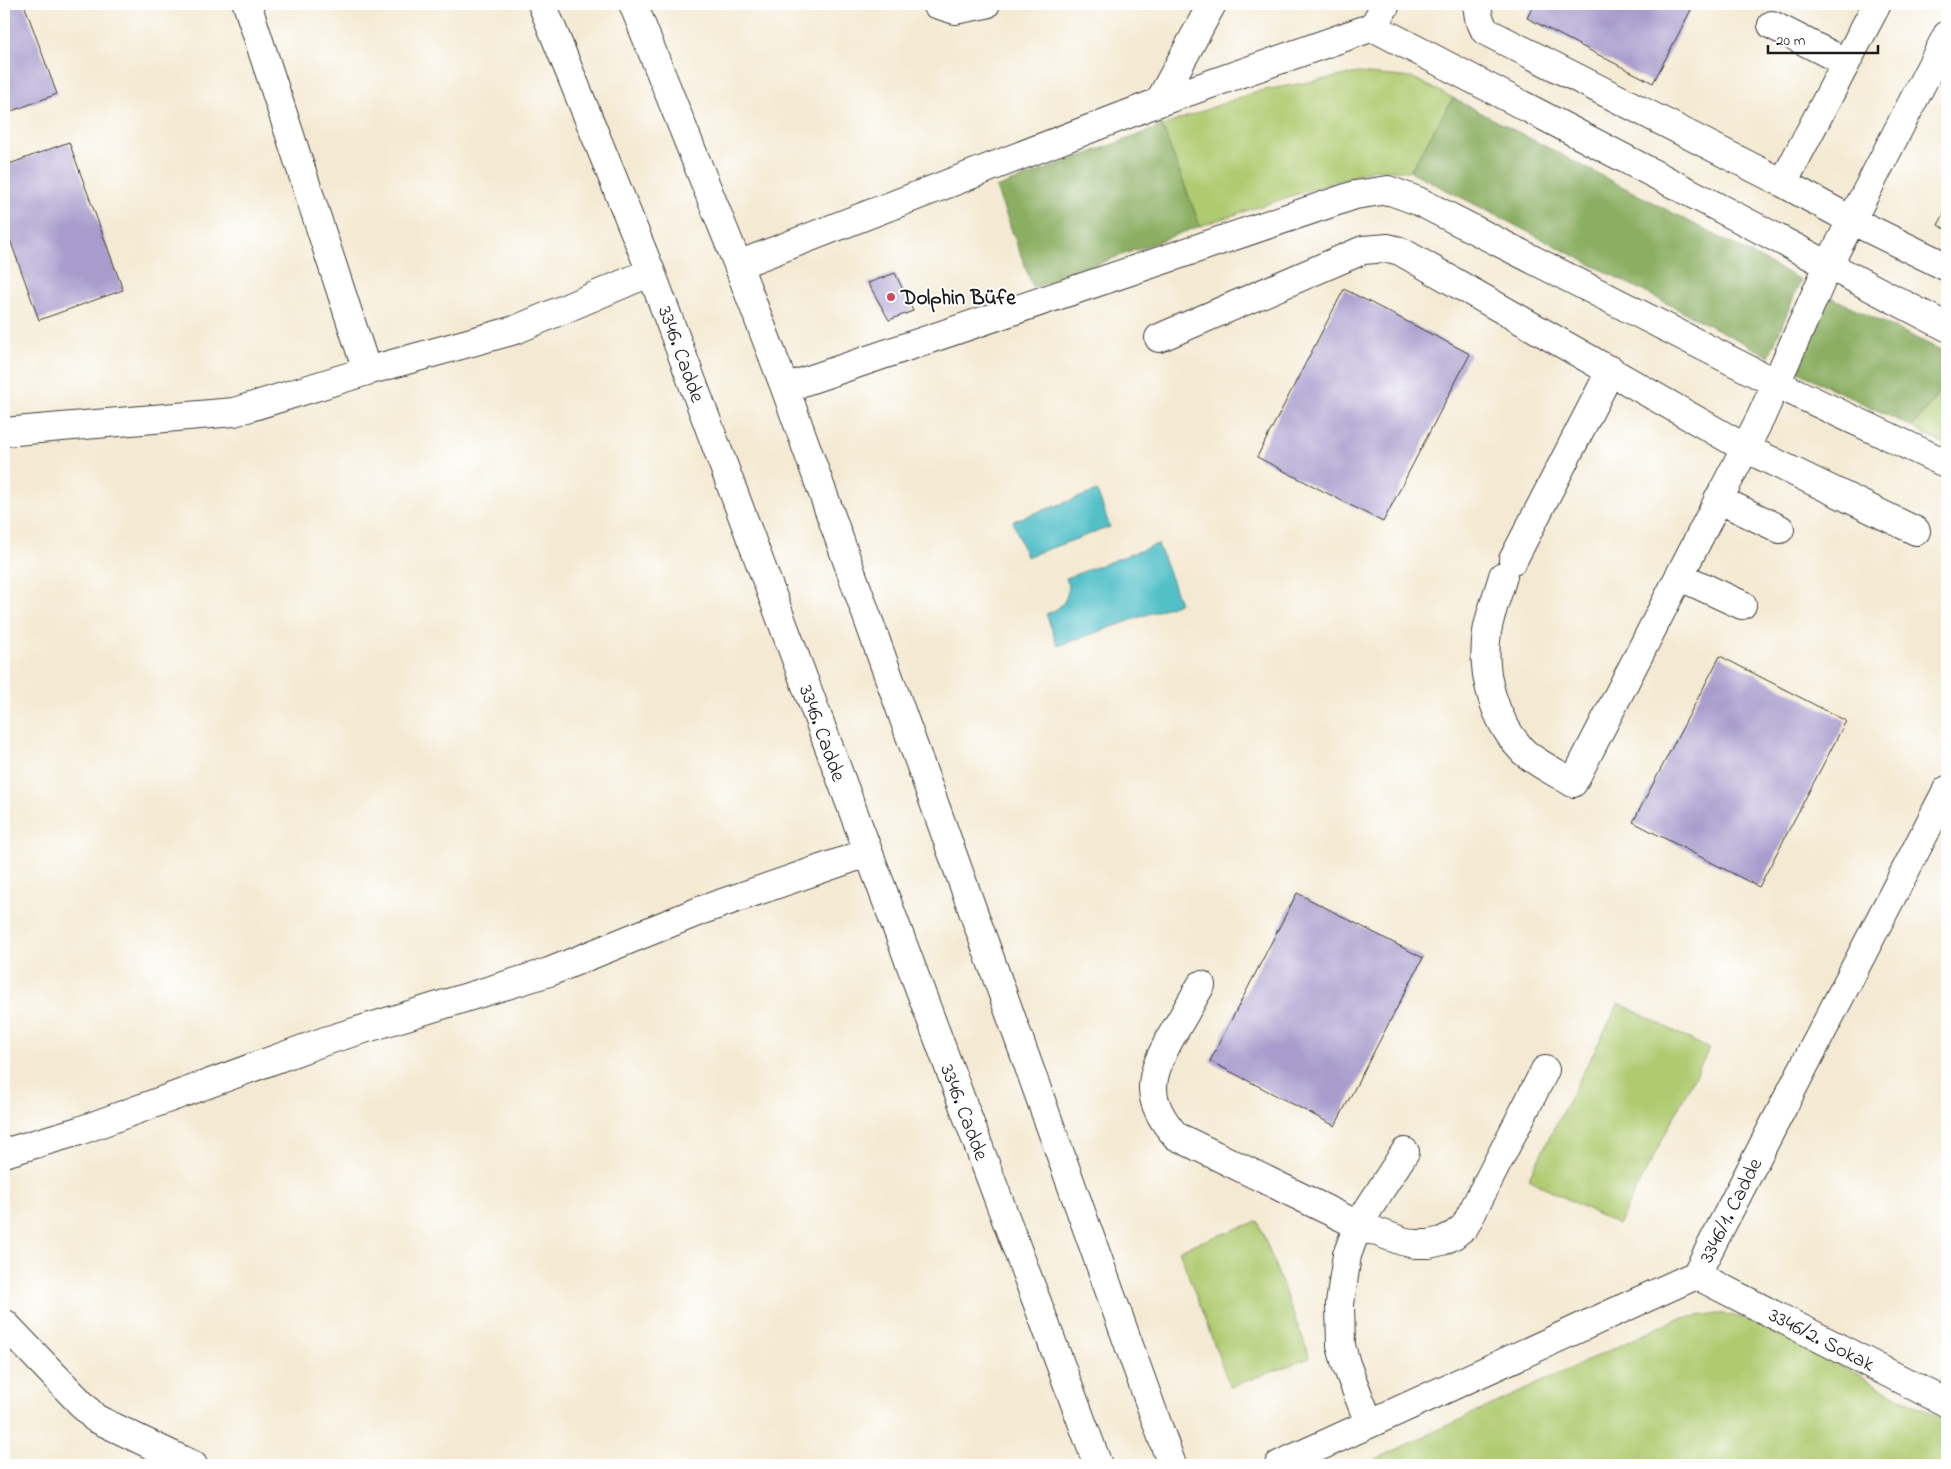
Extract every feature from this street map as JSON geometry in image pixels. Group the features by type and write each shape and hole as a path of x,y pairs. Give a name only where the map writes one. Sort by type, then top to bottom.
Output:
{"street":[{"path":"247,4 367,371"},
{"name":"3346. Cadde","path":"542,4 651,272 867,853 1098,1465"},
{"path":"632,4 738,265 785,388 1172,1465"},
{"path":"936,4 955,10 986,4"},
{"path":"1160,102 1212,4"},
{"path":"738,265 1160,102 1373,27 1386,4"},
{"path":"1478,4 1479,18 1485,31 1783,183 1851,220 1947,267"},
{"path":"1783,183 1877,4"},
{"path":"1772,25 1845,62"},
{"path":"1373,27 1947,327"},
{"path":"1610,370 1508,568 1487,631 1485,653 1487,676 1492,698 1503,723 1523,751 1574,783 1745,448 1828,266 1947,35"},
{"path":"785,388 1356,195 1388,190 1418,201 1775,383 1947,464"},
{"path":"1160,338 1352,255 1376,248 1388,248 1412,256 1745,448 1916,531"},
{"path":"4,432 234,412 367,371 515,330 651,272"},
{"path":"1718,499 1780,529"},
{"path":"1679,576 1742,605"},
{"name":"3346/1. Cadde","path":"1279,1465 1696,1275 1947,790"},
{"path":"4,1153 79,1131 325,1041 549,972 702,910 867,853"},
{"path":"1201,985 1158,1061 1153,1078 1153,1097 1158,1111 1166,1124 1176,1136 1358,1225 1415,1244 1429,1244 1442,1241 1454,1235 1465,1226 1545,1070"},
{"path":"1369,1423 1341,1346 1340,1304 1347,1255 1358,1225 1405,1152"},
{"name":"3346/2. Sokak","path":"1696,1275 1947,1403"},
{"path":"4,1323 95,1418 193,1465"}],"green space":[{"path":"1358,73 1413,78 1453,98 1410,171 1374,169 1200,226 1162,126 1254,92"},
{"path":"1453,98 1801,280 1769,356 1410,171"},
{"path":"1162,126 1200,226 1033,288 996,188"},
{"path":"1829,296 1947,353 1947,384 1912,427 1798,372"},
{"path":"1947,384 1947,446 1912,427"},
{"path":"1619,1003 1709,1049 1618,1225 1528,1179"},
{"path":"1258,1221 1310,1358 1230,1387 1179,1250"},
{"path":"1718,1313 1755,1320 1947,1422 1947,1465 1363,1465 1677,1319"}],"water":[{"path":"1097,491 1110,527 1026,557 1013,521"},
{"path":"1158,544 1180,603 1058,646 1046,614 1057,609 1065,600 1068,590 1066,578"}],"building":[{"path":"4,4 24,4 57,94 4,114"},
{"path":"1534,4 1694,4 1653,83 1527,18"},
{"path":"69,142 123,290 39,320 4,223 4,166"},
{"path":"1947,208 1947,230 1938,225"},
{"name":"Dolphin Büfe","path":"895,273 913,311 889,320 868,283"},
{"path":"1344,289 1470,354 1383,522 1257,457"},
{"path":"1720,656 1846,721 1759,887 1633,822"},
{"path":"1297,893 1423,958 1335,1126 1210,1061"}],"place":[{"name":"Dolphin Büfe","path":"891,297"}]}
